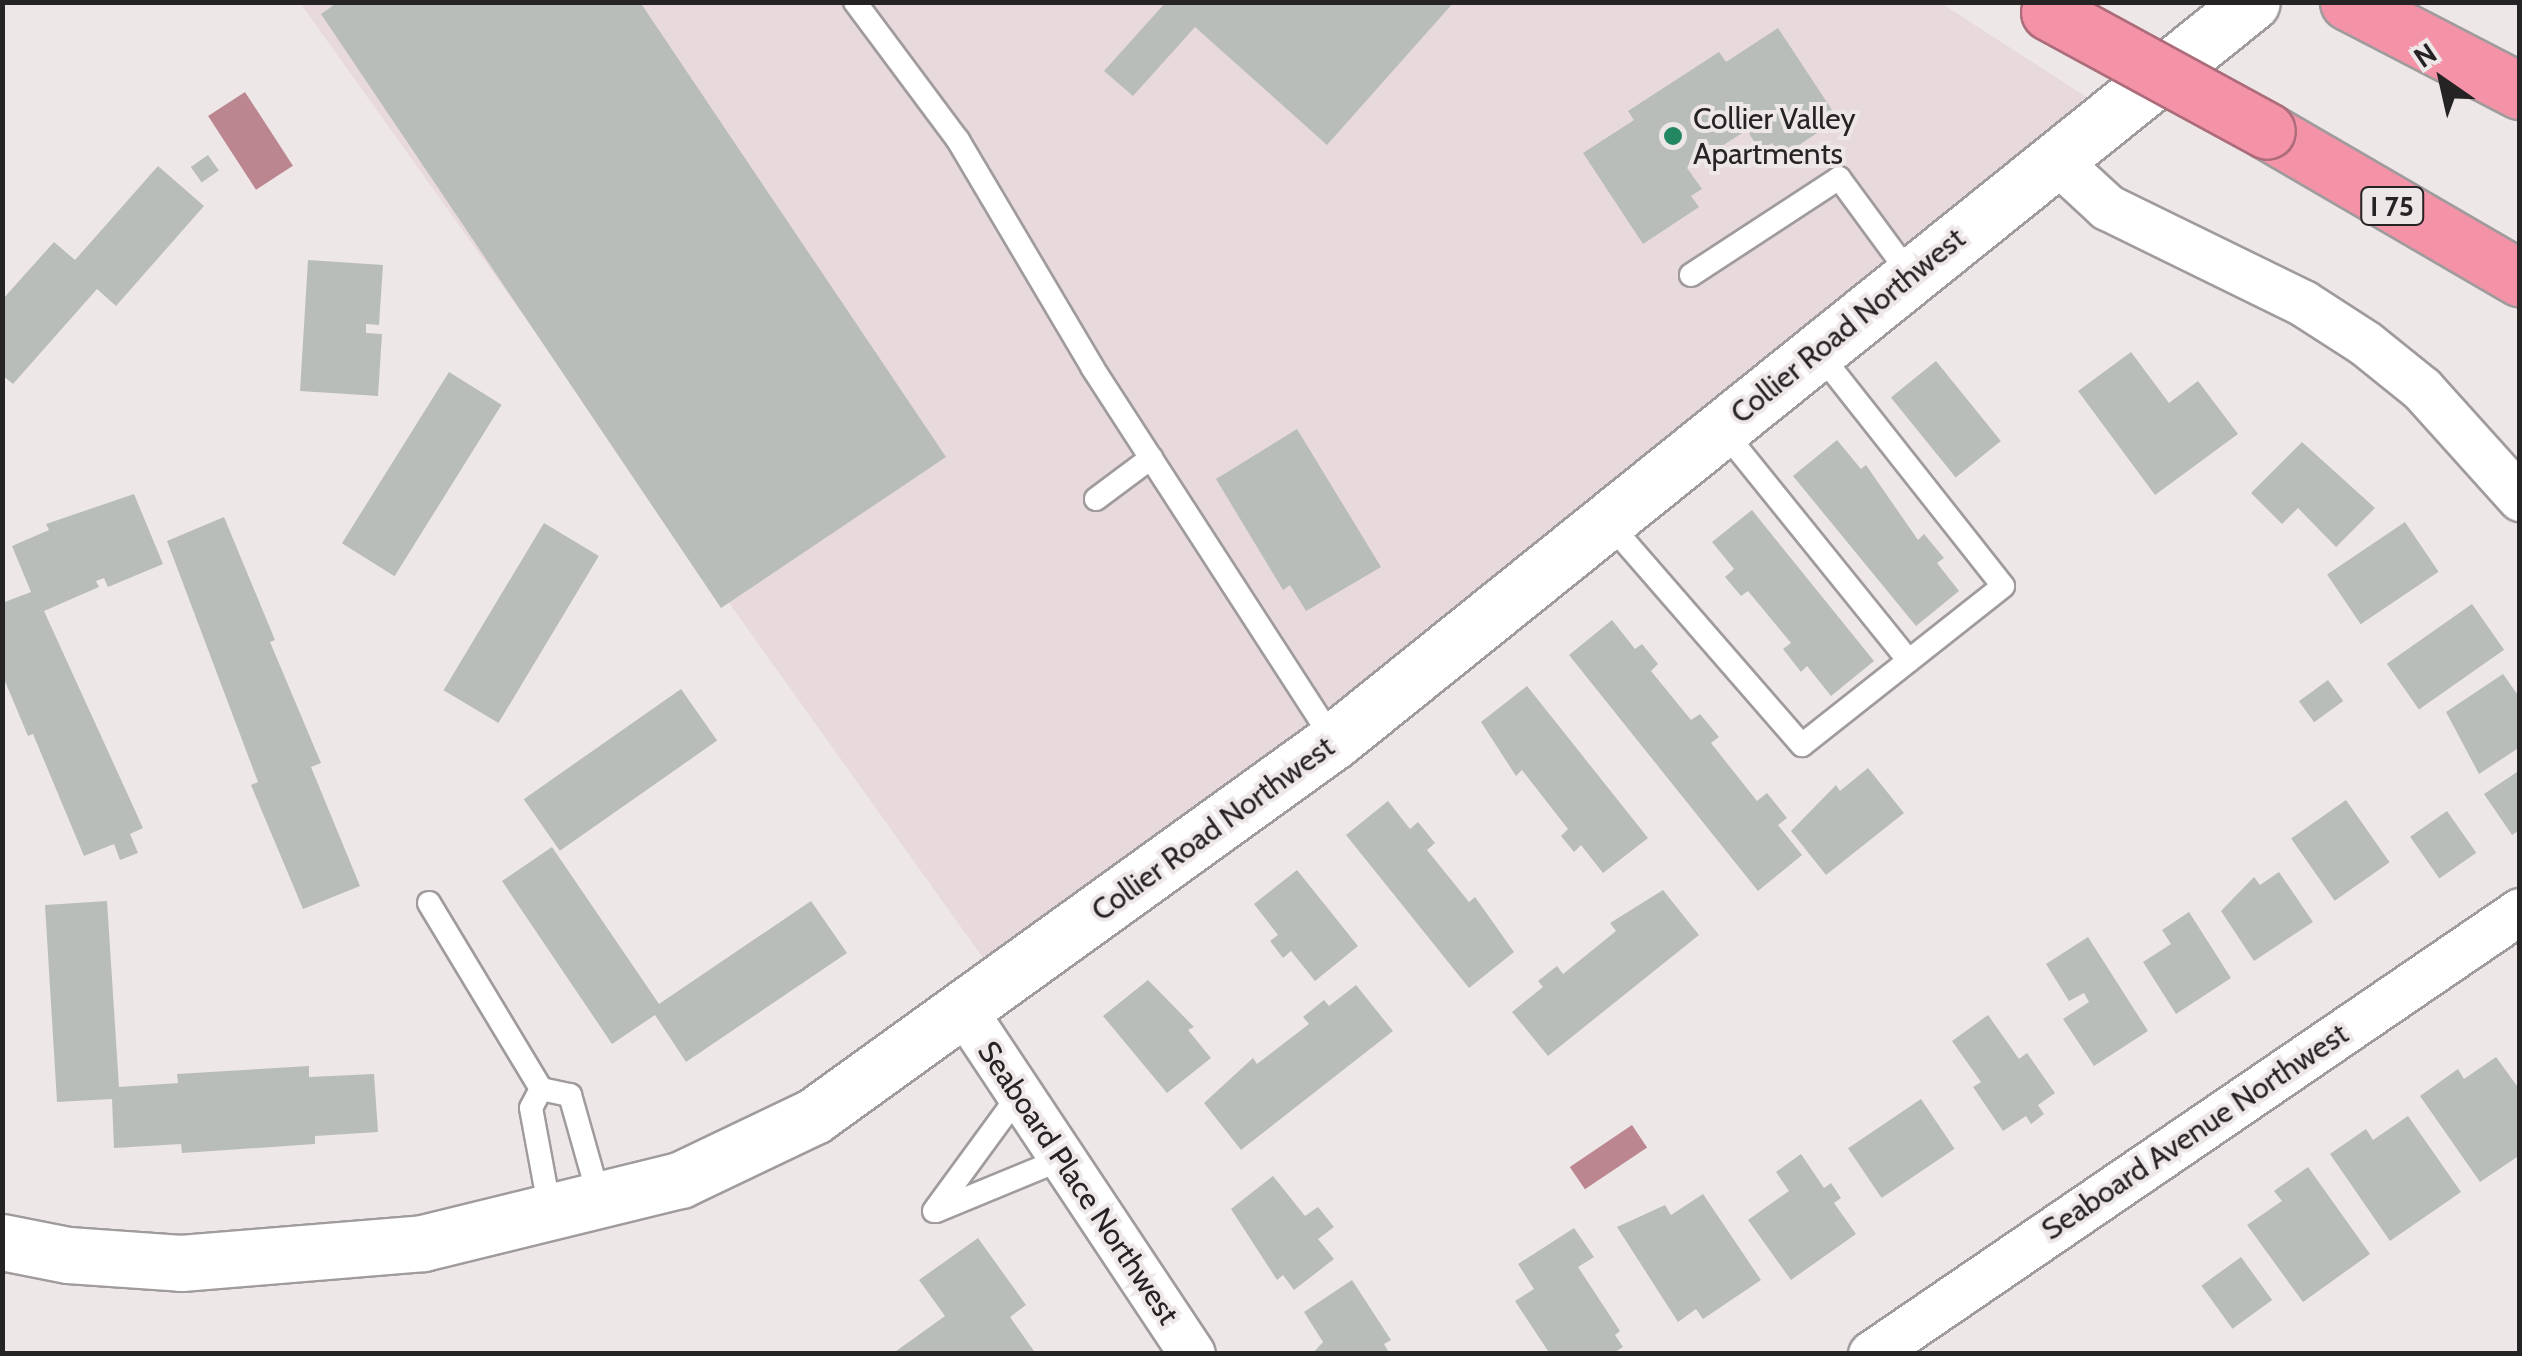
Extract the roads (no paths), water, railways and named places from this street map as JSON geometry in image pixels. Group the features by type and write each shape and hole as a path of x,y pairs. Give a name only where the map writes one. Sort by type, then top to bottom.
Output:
{"highway":[{"name":"I 75","path":"2041,7 2520,278"},
{"path":"2368,14 2520,91"}],"street":[{"name":"Collier Road Northwest","path":"2,1242 68,1255 181,1263 423,1244 576,1209 680,1180 814,1116 965,1012 1334,741 2252,2"},
{"path":"2056,160 2107,207 2303,302 2365,343 2422,389 2520,498"},
{"name":"Seaboard Avenue Northwest","path":"1872,1354 2520,911"},
{"name":"Seaboard Place Northwest","path":"965,1012 1192,1354"}],"lane":[{"path":"855,2 958,140 1151,458 1334,741"},
{"path":"1691,275 1840,178 1911,276"},
{"path":"1607,521 1802,745 2003,586 1818,352"},
{"path":"1721,428 1908,661"},
{"path":"1096,499 1151,458"},
{"path":"430,903 541,1089 570,1095 576,1209"},
{"path":"541,1089 531,1108 576,1209"},
{"path":"1019,1095 934,1212 1062,1160"}],"place":[{"name":"Collier Valley Apartments","path":"1673,136"}]}
